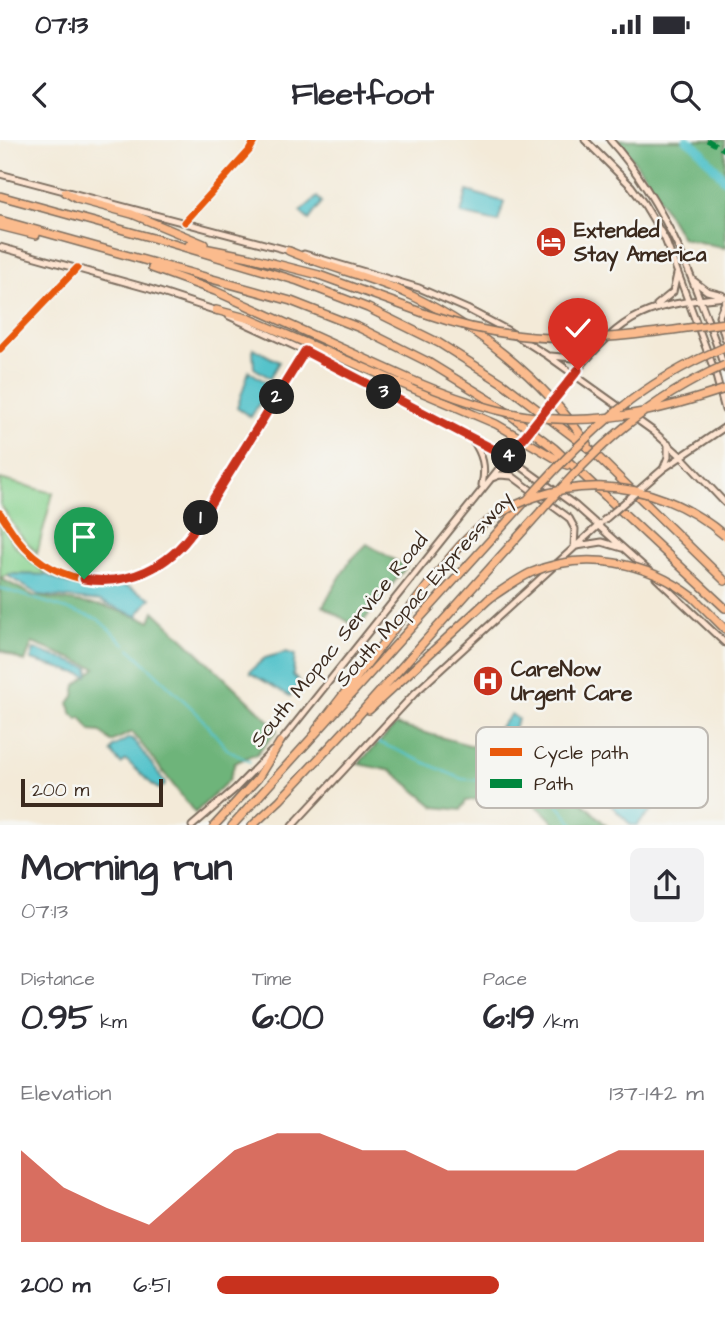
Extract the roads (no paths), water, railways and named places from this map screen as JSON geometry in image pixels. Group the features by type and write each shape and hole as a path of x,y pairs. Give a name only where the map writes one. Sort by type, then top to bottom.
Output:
{"highway":[{"path":"65,192 77,199 132,214 228,252"},
{"path":"0,196 298,281 368,307 439,343 504,384 592,451 725,581"},
{"path":"0,220 291,301 392,343 493,401 554,447 725,608"},
{"path":"0,226 177,275 414,381 491,410 535,418 612,418 665,408 725,389"},
{"path":"160,240 228,252 319,275 426,314 489,332 552,340 607,338 725,323"},
{"path":"289,251 400,291 463,324 495,347 531,379 579,432 592,451"},
{"path":"167,267 177,275"},
{"path":"216,310 250,319 496,424 582,475"},
{"name":"South Mopac Expressway","path":"232,825 579,444 620,408 674,372 725,348"},
{"name":"South Mopac Expressway","path":"252,825 280,800 349,726 591,455 632,420 671,393 725,367"},
{"path":"304,748 322,721 457,549 510,507 544,493 575,487 614,487 650,494 693,512 725,536"},
{"path":"349,726 489,599 531,573 578,562 603,561 628,565 675,583 725,629"},
{"path":"214,825 258,778 280,742"}],"main road":[{"path":"585,140 613,167 644,204 665,239 718,379 725,410"},
{"path":"610,140 652,196 678,246 725,367"},
{"path":"0,174 378,274 441,297 507,330 574,374 668,444 725,503"},
{"path":"0,247 216,310 305,351 508,457 601,523 725,643"},
{"path":"651,309 673,292 677,271"},
{"path":"690,276 707,291 725,296"},
{"name":"South Mopac Service Road","path":"192,825 235,789 280,742 489,478 594,350 615,329 651,309 690,300 725,296"},
{"path":"725,302 719,316 725,338"},
{"path":"548,356 573,358 594,350"},
{"path":"292,825 415,693 663,469 725,427"},
{"path":"470,437 484,461 482,487"},
{"path":"663,469 668,457 668,444"},
{"path":"489,478 512,476 569,518 575,529 574,547"},
{"path":"574,547 602,542 627,550"}],"street":[{"path":"185,222 249,151 255,140"},
{"path":"0,349 77,268"},
{"path":"0,513 28,551 48,566 70,576 116,580 132,577 155,567 174,554 190,536 305,351"}],"water":[{"path":"467,191 504,202 498,222 461,214"},
{"path":"317,197 322,202 309,220 300,212"},
{"path":"253,348 279,362 270,378 254,368"},
{"path":"249,371 270,385 251,417 237,408"},
{"path":"47,575 87,588 126,586 151,598 139,613 139,617 100,601 39,595 8,576"},
{"path":"34,649 89,668 88,676 31,660"},
{"path":"286,652 295,655 293,675 300,683 290,696 250,673 265,658"},
{"path":"511,714 518,719 514,727 500,727"},
{"path":"129,738 133,739 165,785 159,789 155,787 126,760 121,764 111,752 113,747"},
{"path":"614,808 654,808 637,825 631,825"}],"waterway":[{"path":"687,140 697,147 725,180"},
{"path":"0,588 98,619 126,645"},
{"path":"130,649 197,713 227,749 250,762"},
{"path":"378,742 462,779 476,780"},
{"path":"560,808 574,825"}],"place":[{"name":"Extended Stay America","path":"551,242"},
{"name":"CareNow Urgent Care","path":"488,681"}]}
